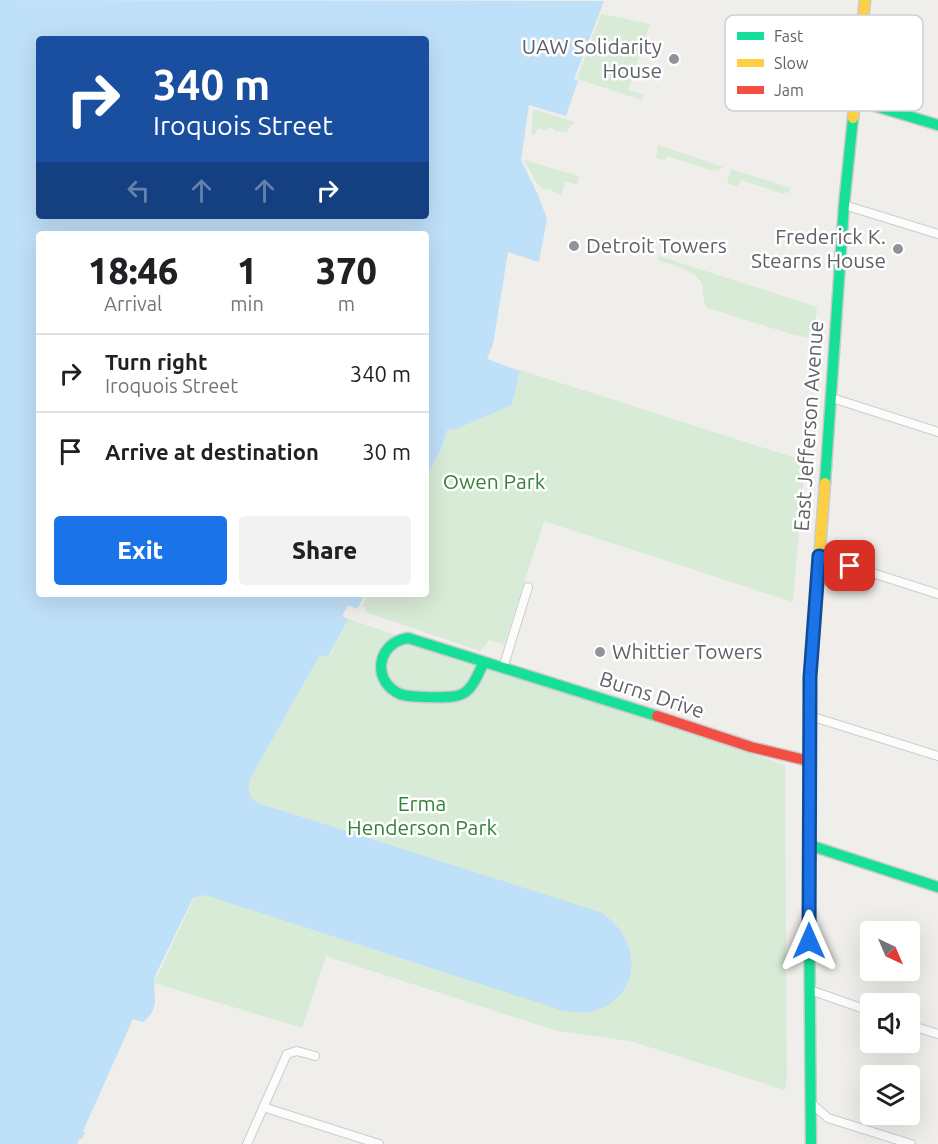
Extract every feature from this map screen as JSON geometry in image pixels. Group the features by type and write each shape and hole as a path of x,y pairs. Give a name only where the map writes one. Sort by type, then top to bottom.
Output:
{"main road":[{"name":"East Jefferson Avenue","path":"864,15 865,0"},
{"name":"East Jefferson Avenue","path":"811,1144 810,677 832,398 844,206 854,111"},
{"path":"892,111 938,125"},
{"name":"Burns Drive","path":"483,662 468,693 452,698 399,693 387,684 381,670 384,652 395,640 403,638 504,668 755,748 809,761"},
{"path":"809,845 938,887"}],"street":[{"path":"844,206 938,234"},
{"path":"832,398 938,432"},
{"path":"819,556 938,594"},
{"path":"504,668 528,587"},
{"path":"810,716 938,756"},
{"path":"810,990 860,1008"},
{"path":"920,1028 938,1034"},
{"path":"247,1144 287,1054 297,1051 315,1056"},
{"path":"811,1103 828,1118 911,1144"},
{"path":"263,1107 379,1144"}],"green space":[{"path":"601,14 650,24 628,90 644,95 642,100 577,79"},
{"path":"533,109 574,122 566,132 557,132 551,127 544,130 538,128 535,135 531,134"},
{"path":"658,145 723,167 718,171 714,169 713,171 667,156 665,161 656,158"},
{"path":"524,160 579,176 577,185 565,181 561,196 550,189 544,190 536,182"},
{"path":"731,169 791,188 789,193 784,194 741,180 738,187 727,183"},
{"path":"659,256 817,307 814,338 794,335 708,308 704,300 702,285 695,275 658,260"},
{"name":"Owen Park","path":"520,370 805,461 793,602 544,521 504,644 489,640 480,651 365,612 366,608 362,606 367,597 429,597 429,471 440,451 448,427 512,405"},
{"name":"Erma Henderson Park","path":"348,619 785,765 787,1078 785,1090 630,1041 557,1031 326,956 302,1028 154,983 250,779 320,655 329,657"}],"water":[{"path":"0,0 604,1 574,79 578,81 566,116 529,105 521,160 547,219 539,262 508,252 493,344 487,359 520,371 512,405 454,430 448,428 440,451 429,471 429,231 36,231 36,597 363,597 357,609 348,605 342,616 348,619 328,657 320,655 250,779 251,796 258,803 600,912 613,922 623,935 632,963 630,977 613,1002 597,1010 574,1012 561,1010 205,895 193,898 155,976 153,1011 143,1022 133,1019 83,1131 85,1133 77,1144 0,1144"}],"traffic: fast":[{"path":"892,111 938,125"},
{"path":"825,483 844,205 853,118"},
{"path":"484,662 470,688 465,693 451,697 400,694 388,686 381,669 385,653 390,646 408,638 657,716"},
{"path":"809,845 938,887"},
{"path":"809,896 811,1144"}],"traffic: slow":[{"path":"863,15 865,0"},
{"path":"853,118 854,111"},
{"path":"809,896 810,675 825,483"}],"traffic: jam":[{"path":"657,716 751,747 809,761"}],"place":[{"name":"UAW Solidarity House","path":"674,59"},
{"name":"Detroit Towers","path":"574,246"},
{"name":"Frederick K. Stearns House","path":"898,249"},
{"name":"Whittier Towers","path":"600,652"}],"route":[{"path":"809,941 810,677 819,556 850,566"}]}
